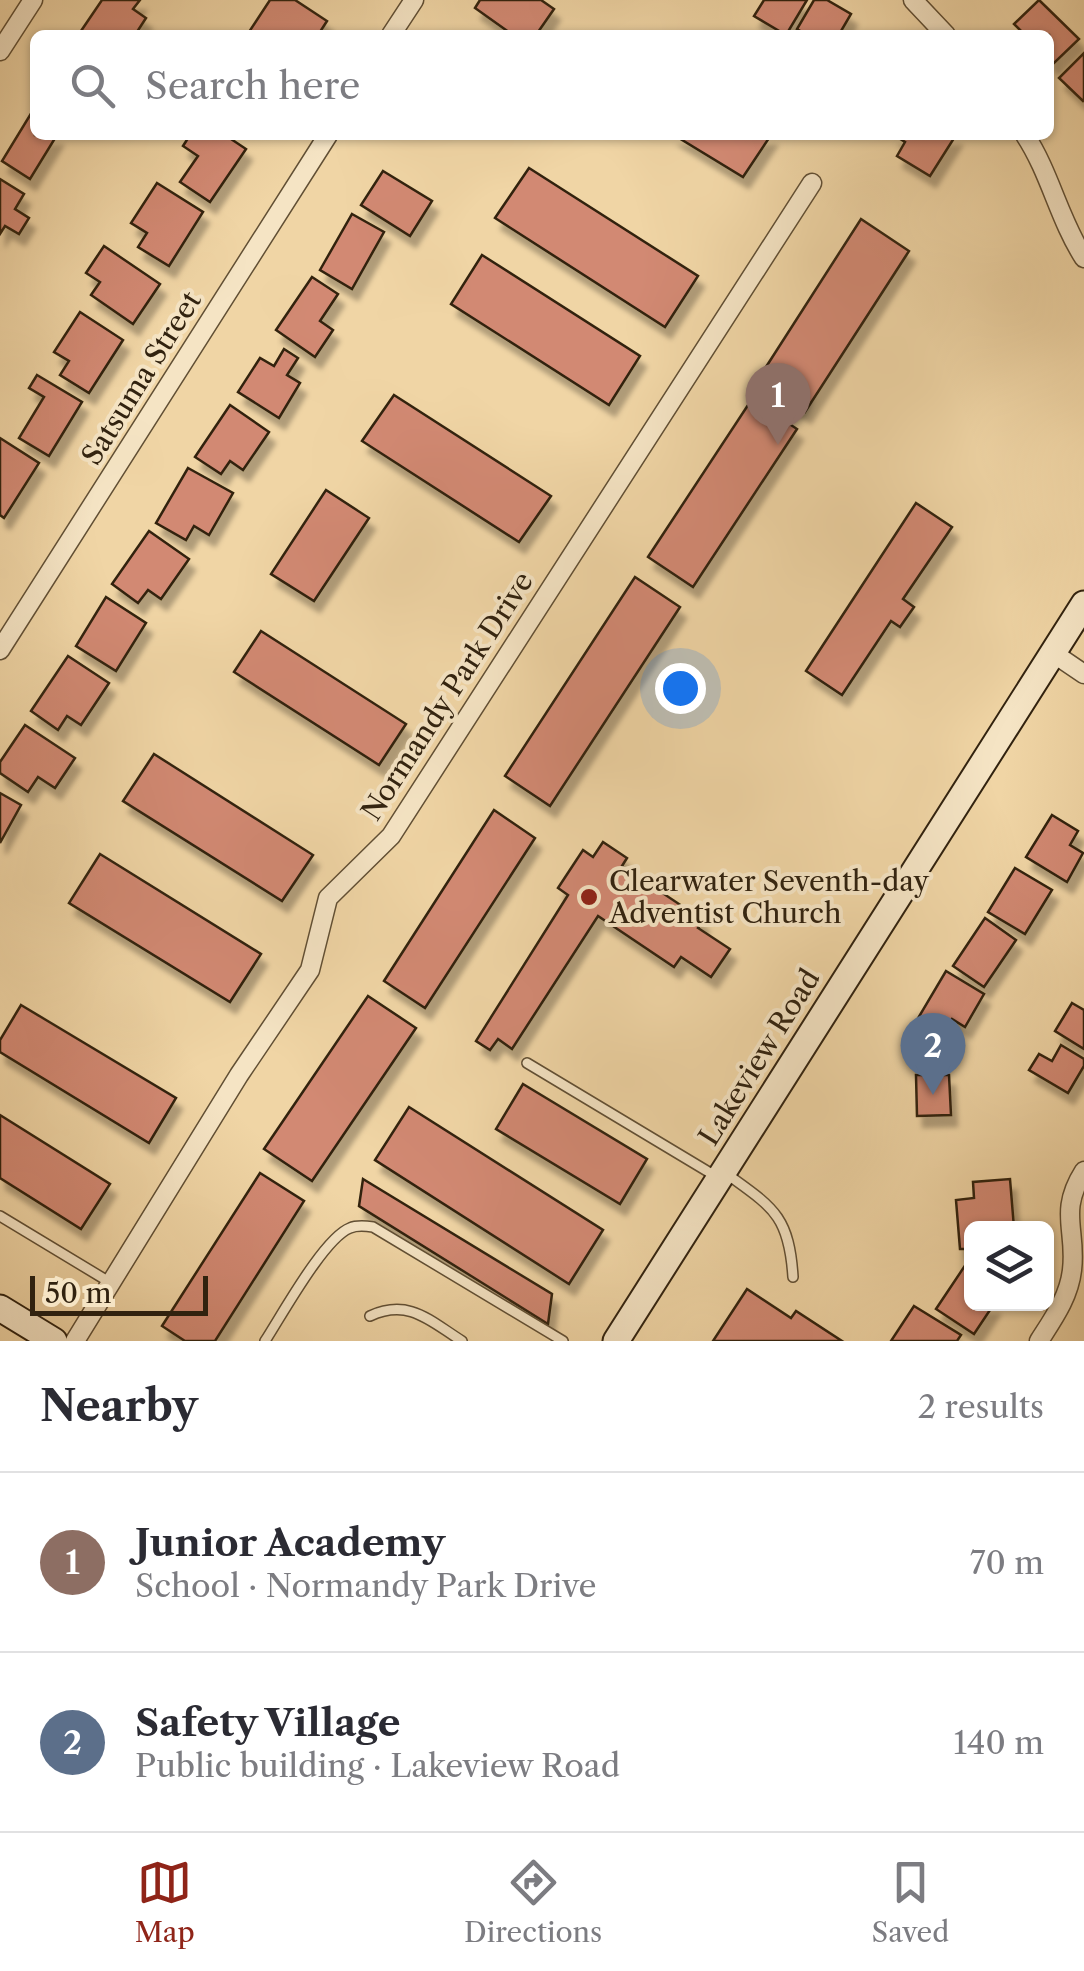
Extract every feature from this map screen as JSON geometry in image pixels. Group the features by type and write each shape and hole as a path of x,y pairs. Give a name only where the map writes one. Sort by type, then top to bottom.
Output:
{"street":[{"path":"0,51 33,0"},
{"path":"394,30 414,0"},
{"path":"913,0 941,30"},
{"name":"Satsuma Street","path":"0,650 325,140"},
{"path":"1028,140 1065,229 1084,258"},
{"name":"Normandy Park Drive","path":"75,1341 239,1075 310,970 328,898 391,836 812,183"},
{"name":"Lakeview Road","path":"616,1341 1084,604"},
{"path":"1053,653 1084,674"},
{"path":"1039,1341 1078,1270 1068,1210 1084,1171"},
{"path":"0,1308 54,1341"}],"lane":[{"path":"527,1063 772,1206 787,1233 793,1276"},
{"path":"0,1216 111,1283"},
{"path":"265,1341 318,1258 338,1236 362,1226 373,1227 563,1341"},
{"path":"370,1316 390,1306 413,1310 462,1341"}],"building":[{"path":"102,0 140,0 133,9 146,18 138,30 82,30"},
{"path":"270,0 295,0 327,21 321,30 250,30"},
{"path":"480,0 541,0 554,9 539,30 506,30 475,8"},
{"path":"764,0 807,0 789,30 778,30 754,16"},
{"path":"814,0 827,0 851,14 842,30 797,29"},
{"path":"1039,0 1079,39 1054,63 1054,30 1020,30 1014,24"},
{"path":"1084,53 1084,100 1083,101 1059,78"},
{"path":"30,115 30,140 54,140 30,179 2,161"},
{"path":"187,140 232,140 246,149 210,202 180,182 198,156 183,146"},
{"path":"682,140 768,140 743,177"},
{"path":"902,140 953,140 930,176 897,156 905,142"},
{"path":"529,168 698,276 665,327 495,218"},
{"path":"383,171 432,201 410,236 361,205"},
{"path":"0,179 24,194 15,209 29,218 19,234 5,226 0,234"},
{"path":"157,183 203,212 169,266 138,247 147,233 131,223"},
{"path":"352,214 384,232 352,289 320,270"},
{"path":"861,219 909,251 805,412 757,381"},
{"path":"104,246 160,284 133,324 91,295 100,282 86,273"},
{"path":"482,255 640,356 609,405 451,304"},
{"path":"312,277 338,294 320,321 333,330 315,357 276,330"},
{"path":"80,312 123,340 89,393 60,375 69,361 54,352"},
{"path":"284,349 298,358 287,375 300,383 279,418 238,392 260,358 274,366"},
{"path":"37,375 82,402 49,456 19,438 44,397 29,388"},
{"path":"394,395 551,496 519,542 362,441"},
{"path":"752,399 797,429 693,587 648,557"},
{"path":"230,405 269,432 243,470 230,461 221,474 195,457"},
{"path":"0,438 39,463 4,518 0,515"},
{"path":"188,468 233,493 209,535 194,526 186,540 156,523"},
{"path":"326,490 369,518 314,601 271,574"},
{"path":"916,503 952,527 903,599 914,607 900,627 891,621 842,695 806,671"},
{"path":"149,531 189,559 161,599 148,590 138,603 112,584"},
{"path":"635,577 680,607 550,806 505,776"},
{"path":"106,597 146,623 116,671 76,646"},
{"path":"261,631 406,724 379,765 234,672"},
{"path":"68,656 109,683 81,725 67,716 58,730 31,711"},
{"path":"25,725 75,758 55,788 38,777 28,792 0,773 0,762"},
{"path":"154,754 313,855 282,901 123,801"},
{"path":"0,793 21,805 0,843"},
{"path":"494,810 535,838 425,1008 384,981"},
{"path":"1052,815 1078,831 1070,845 1083,853 1067,882 1026,857"},
{"path":"603,842 627,858 622,866 703,920 698,928 730,949 711,977 681,957 674,967 598,916 512,1049 498,1039 490,1050 476,1041 568,895 558,888 583,850 593,857"},
{"path":"100,854 261,954 230,1002 69,903"},
{"path":"1015,868 1052,890 1025,934 988,912"},
{"path":"985,918 1016,940 984,987 953,966"},
{"path":"946,971 984,994 965,1027 952,1019 942,1035 917,1020"},
{"path":"368,996 416,1028 312,1181 264,1149"},
{"path":"1072,1003 1084,1010 1084,1049 1055,1031"},
{"path":"21,1005 176,1098 149,1143 0,1052 0,1040"},
{"path":"1061,1045 1084,1059 1068,1093 1029,1070 1039,1054 1052,1061"},
{"path":"916,1075 949,1075 951,1115 917,1116"},
{"path":"523,1084 647,1159 620,1204 496,1129"},
{"path":"409,1107 603,1230 569,1284 375,1160"},
{"path":"0,1115 110,1184 81,1229 0,1178"},
{"path":"260,1173 304,1201 215,1341 185,1341 162,1326"},
{"path":"363,1179 552,1294 548,1324 359,1206"},
{"path":"1010,1179 1013,1221 964,1221 964,1249 960,1249 956,1200 974,1198 973,1182"},
{"path":"964,1267 964,1311 989,1311 974,1334 936,1309"},
{"path":"747,1289 791,1318 796,1311 842,1341 713,1341"},
{"path":"914,1306 961,1335 957,1341 891,1341"}],"place":[{"name":"Junior Academy","path":"778,445"},
{"name":"Clearwater Seventh-day Adventist Church","path":"589,897"},
{"name":"Safety Village","path":"933,1095"}]}
